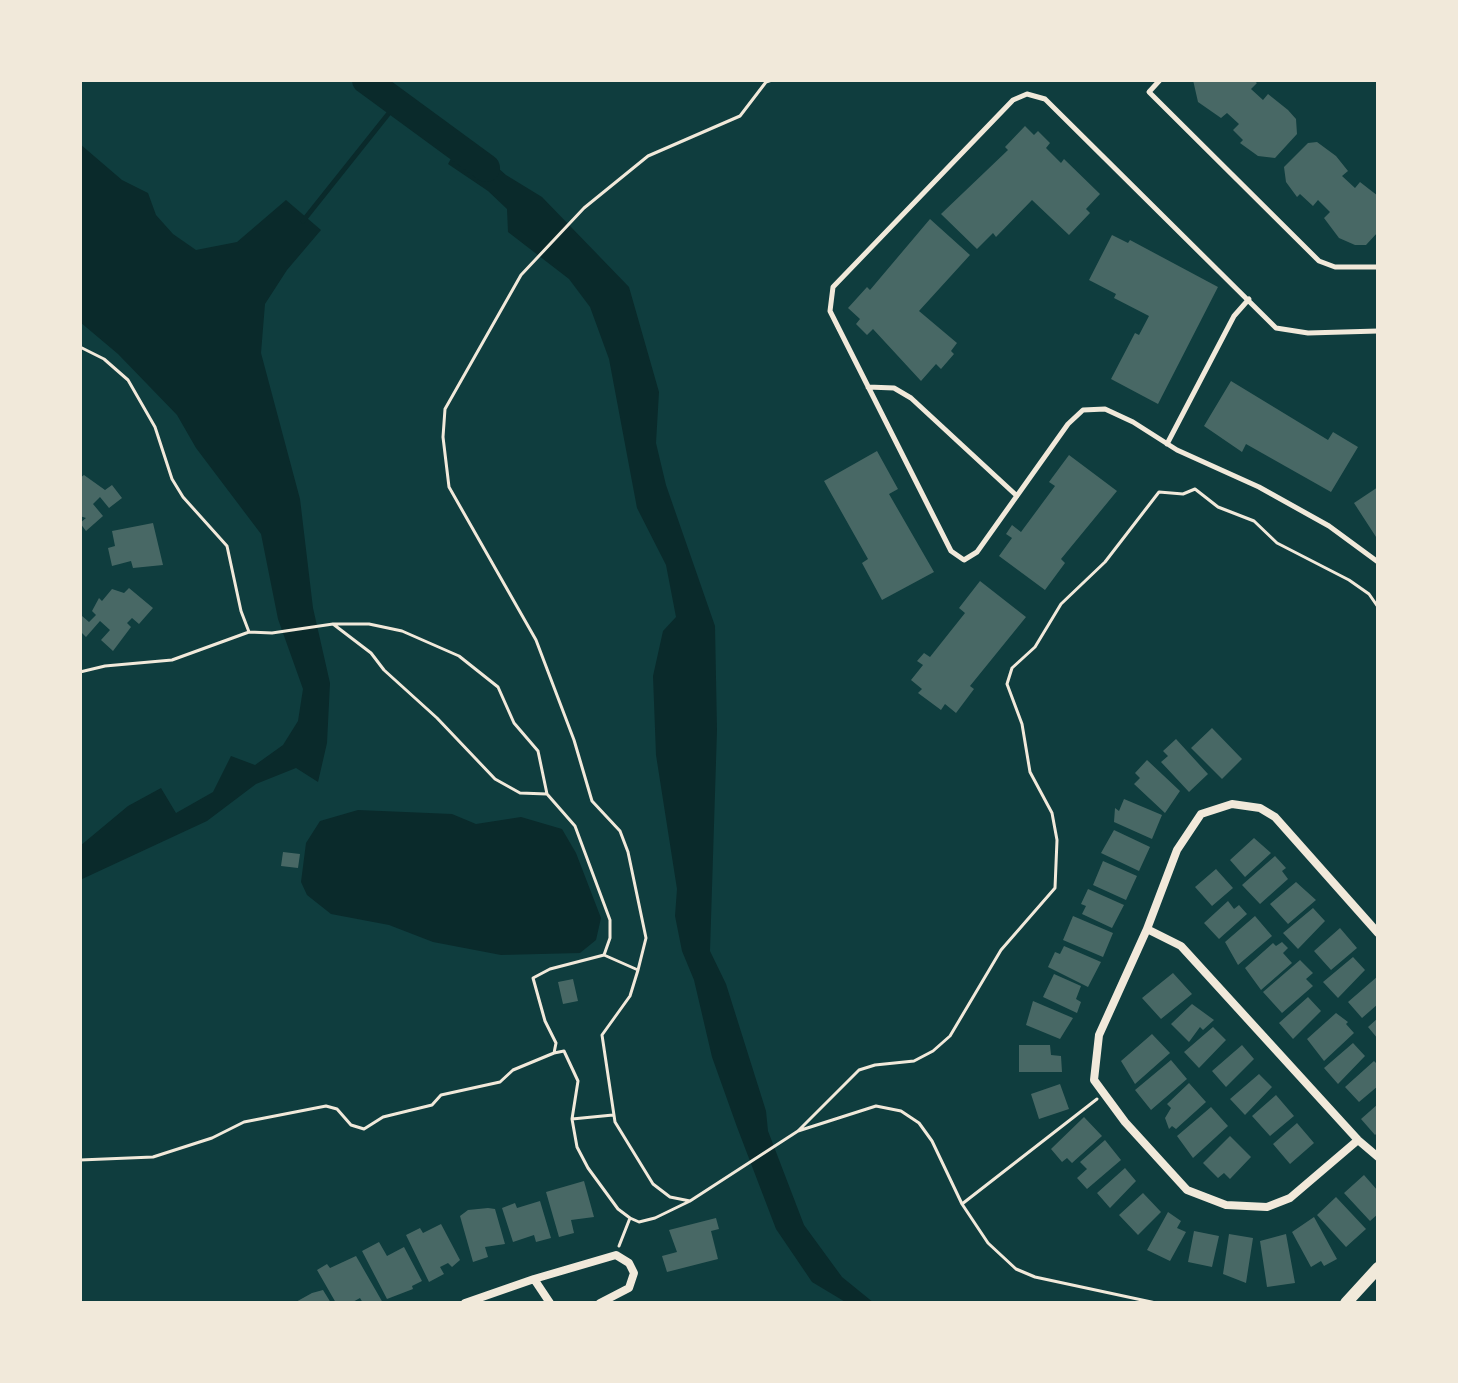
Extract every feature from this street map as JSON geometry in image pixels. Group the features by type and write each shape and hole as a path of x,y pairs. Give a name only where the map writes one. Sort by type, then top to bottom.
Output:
{"main road":[{"path":"1346,1303 1378,1268"}],"street":[{"path":"1358,1140 1290,1198 1267,1207 1226,1205 1187,1190 1103,1095 1094,1080 1099,1035 1147,929 1177,850 1201,814 1232,804 1260,808 1275,817 1378,933"},
{"path":"1147,929 1181,946 1358,1140 1378,1157"},
{"path":"465,1303 616,1255 629,1263 634,1273 629,1288 600,1303"},
{"path":"534,1279 550,1303"}],"lane":[{"path":"1160,80 1149,92 1319,261 1335,267 1378,267"},
{"path":"1378,331 1308,333 1276,328 1045,99 1027,94 1003,110 833,287 830,311 944,537 957,556 964,560 977,552 1068,424 1083,410 1105,409 1133,422 1167,444 1318,519 1365,549 1378,562"},
{"path":"1167,444 1234,316 1249,299"},
{"path":"868,387 894,388 911,398 1017,496"}],"path":[{"path":"690,1201 670,1197 653,1184 613,1115 602,1035 630,996 646,938 620,831 592,801 574,740 536,640 449,487 444,462 445,409 488,328 521,275 584,208 648,156 740,116 766,82 772,80"},
{"path":"80,347 104,359 128,380 155,427 172,479 183,497 227,546 241,611 249,632"},
{"path":"80,1160 153,1157 212,1138 244,1122 326,1106 337,1109 351,1125 364,1129 383,1117 432,1105 441,1095 500,1082 513,1070 564,1051 578,1081 572,1119 577,1147 588,1168 618,1209 630,1218 639,1222 655,1218 690,1201 798,1131 859,1070 914,1061 933,1051 950,1036 1001,950 1055,888 1057,854 1052,813 1030,772 1018,708 1007,684 1012,668 1035,647 1061,604 1105,562 1159,492 1183,494 1195,489 1218,507 1254,521 1277,543 1349,580 1369,594 1378,607"},
{"path":"80,672 172,660 249,632 272,633 333,624 369,624 402,631 437,645 479,669 498,687 514,723 538,751 547,794 575,826 610,920 610,938 604,955"},
{"path":"333,624 371,653 384,670 437,718 495,779 520,793 547,794"},
{"path":"554,1053 556,1043 545,1021 533,978 550,969 604,955 638,970"},
{"path":"962,1204 1103,1095"},
{"path":"798,1131 876,1106 901,1111 919,1123 932,1141 962,1204 988,1243 1016,1269 1035,1277 1099,1288 1156,1303"},
{"path":"572,1119 613,1115"},
{"path":"616,1255 630,1218"}],"water":[{"path":"463,137 506,175 542,197 629,287 659,392 656,443 666,485 715,626 717,730 710,951 726,984 766,1111 768,1131 804,1225 842,1277 874,1303 847,1303 812,1282 776,1229 712,1057 675,916 677,889 656,755 653,676 663,631 676,617 666,565 637,508 609,359 590,307 569,279 508,232 507,209 488,191 448,164"},
{"path":"80,144 122,180 148,193 156,215 173,234 196,250 237,242 286,200 321,230 287,270 265,304 261,353 300,499 313,608 330,683 327,743 318,782 296,768 256,784 207,821 80,880 80,846 128,806 161,788 176,813 213,792 231,756 255,765 283,745 298,721 303,689 278,619 261,534 196,448 177,415 118,354 80,322"},
{"path":"358,810 452,814 476,824 521,817 562,829 576,853 601,918 596,940 580,953 501,955 433,942 389,925 331,914 307,895 301,882 306,843 320,821"}],"building":[{"path":"1193,80 1253,80 1257,83 1251,89 1263,100 1268,94 1296,119 1297,134 1275,158 1258,156 1240,143 1243,140 1233,130 1239,124 1227,113 1221,118 1198,102"},
{"path":"1025,126 1034,135 1038,131 1050,143 1046,148 1061,163 1064,159 1100,194 1086,209 1090,213 1069,235 1032,200 996,237 993,233 977,249 941,214 1008,150 1005,147"},
{"path":"1317,142 1336,156 1348,171 1342,176 1355,188 1360,182 1378,196 1378,232 1366,245 1355,245 1339,238 1324,218 1330,212 1318,200 1313,206 1300,194 1297,197 1286,182 1284,167 1308,143"},
{"path":"930,219 970,255 919,311 957,343 951,351 954,354 941,369 936,364 921,381 873,329 867,335 856,324 860,319 848,308 867,287 870,290"},
{"path":"1112,235 1128,243 1130,240 1218,287 1158,404 1111,379 1135,333 1139,335 1149,316 1114,298 1116,294 1089,280"},
{"path":"1231,381 1328,440 1333,432 1358,447 1331,492 1246,444 1242,452 1204,426"},
{"path":"877,451 898,489 889,494 934,572 882,600 862,563 868,559 824,481"},
{"path":"1069,455 1117,491 1061,559 1065,563 1045,590 999,556 1012,538 1006,534 1012,525 1021,532 1055,486 1049,482"},
{"path":"84,475 105,490 112,485 122,498 109,508 100,497 93,504 103,516 86,531 80,523 86,518 80,516 80,478"},
{"path":"1378,487 1378,540 1354,503"},
{"path":"153,523 163,565 133,568 131,561 112,566 108,548 115,546 112,531"},
{"path":"980,581 1026,617 970,686 974,689 956,713 945,704 941,710 918,693 922,689 911,680 923,665 917,661 924,653 930,657 965,613 959,608"},
{"path":"129,588 153,608 139,624 132,618 127,623 131,627 113,651 101,640 110,630 100,621 86,637 80,631 80,618 82,616 89,622 96,615 92,611 99,598 102,601 112,589 124,593"},
{"path":"1212,728 1242,759 1222,779 1191,748"},
{"path":"1176,739 1208,774 1189,792 1161,762 1168,756 1163,751"},
{"path":"1147,760 1180,791 1165,813 1134,784 1140,778 1135,773"},
{"path":"1124,799 1162,815 1152,839 1114,822 1115,808 1119,811"},
{"path":"1114,830 1150,847 1139,871 1101,853"},
{"path":"1254,838 1271,853 1245,877 1230,860"},
{"path":"283,852 300,854 298,868 281,866"},
{"path":"1275,856 1286,868 1282,871 1288,879 1260,904 1242,885"},
{"path":"1103,861 1137,876 1126,900 1093,885"},
{"path":"1216,869 1233,888 1212,906 1195,887"},
{"path":"1296,882 1316,900 1288,924 1270,904"},
{"path":"1088,889 1124,905 1112,928 1082,914 1086,906 1081,904"},
{"path":"1228,901 1234,909 1239,905 1247,914 1219,939 1204,923"},
{"path":"1313,908 1325,921 1298,949 1283,933"},
{"path":"1073,916 1113,933 1103,957 1063,940"},
{"path":"1255,916 1272,936 1238,965 1225,942"},
{"path":"1340,928 1357,948 1331,970 1314,951"},
{"path":"1282,942 1288,948 1283,953 1292,963 1261,990 1245,968 1273,943 1276,946"},
{"path":"1064,946 1101,962 1088,987 1048,967 1055,952 1060,954"},
{"path":"1353,957 1365,970 1338,998 1323,982"},
{"path":"1300,960 1313,973 1306,979 1313,986 1282,1013 1263,992"},
{"path":"1173,973 1192,994 1161,1019 1142,998"},
{"path":"1054,974 1081,986 1076,999 1081,1002 1077,1013 1043,997"},
{"path":"1378,976 1378,1004 1362,1018 1348,1002"},
{"path":"573,979 578,1001 563,1004 558,982"},
{"path":"1308,997 1321,1011 1293,1039 1279,1023"},
{"path":"1033,1001 1073,1018 1060,1039 1026,1025"},
{"path":"1192,1004 1214,1020 1203,1030 1200,1027 1189,1042 1171,1024"},
{"path":"1336,1013 1348,1022 1346,1024 1354,1033 1324,1061 1307,1039"},
{"path":"1378,1018 1378,1039 1368,1027"},
{"path":"1213,1027 1226,1040 1199,1068 1184,1052"},
{"path":"1152,1034 1170,1053 1135,1084 1121,1061"},
{"path":"1353,1043 1365,1056 1338,1084 1324,1068"},
{"path":"1019,1045 1050,1045 1051,1055 1061,1056 1062,1072 1019,1072"},
{"path":"1242,1045 1254,1059 1226,1087 1212,1071"},
{"path":"1171,1060 1187,1079 1151,1110 1135,1090"},
{"path":"1374,1061 1378,1065 1378,1086 1359,1102 1345,1087"},
{"path":"1259,1074 1272,1087 1245,1115 1230,1099"},
{"path":"1189,1083 1206,1102 1176,1129 1172,1126 1169,1129 1165,1118 1171,1108 1167,1104"},
{"path":"1060,1084 1069,1109 1039,1119 1031,1094"},
{"path":"1276,1095 1294,1116 1270,1136 1252,1116"},
{"path":"1378,1104 1378,1132 1375,1135 1361,1119"},
{"path":"1211,1107 1228,1126 1193,1158 1177,1136"},
{"path":"1084,1117 1102,1136 1072,1163 1067,1158 1062,1162 1051,1149"},
{"path":"1297,1123 1314,1143 1290,1164 1273,1144"},
{"path":"1230,1136 1251,1157 1230,1179 1224,1173 1218,1178 1203,1163"},
{"path":"1105,1140 1121,1160 1087,1189 1077,1178 1087,1169 1080,1162"},
{"path":"1125,1168 1136,1181 1110,1208 1097,1193"},
{"path":"1364,1175 1378,1191 1378,1214 1370,1221 1344,1193"},
{"path":"584,1181 594,1217 571,1220 574,1233 559,1237 546,1192"},
{"path":"1143,1193 1161,1212 1138,1235 1119,1215"},
{"path":"1336,1197 1366,1229 1346,1247 1317,1215"},
{"path":"540,1201 551,1238 536,1242 534,1235 513,1242 502,1208 515,1203 517,1208"},
{"path":"495,1209 505,1244 485,1247 488,1257 473,1262 460,1216 468,1210"},
{"path":"1168,1212 1181,1221 1177,1228 1186,1232 1170,1261 1147,1250"},
{"path":"1314,1217 1337,1259 1324,1266 1321,1261 1311,1267 1292,1232"},
{"path":"716,1218 719,1229 711,1231 718,1259 667,1272 662,1256 677,1252 669,1230"},
{"path":"441,1224 460,1260 452,1267 448,1263 440,1267 444,1274 429,1282 406,1235 420,1228 423,1233"},
{"path":"1194,1231 1219,1236 1212,1267 1188,1262"},
{"path":"1229,1234 1253,1238 1246,1283 1223,1274"},
{"path":"1286,1234 1295,1283 1267,1287 1260,1241"},
{"path":"379,1242 387,1256 404,1247 422,1281 412,1286 413,1289 387,1299 362,1251"},
{"path":"356,1256 383,1303 363,1303 360,1298 351,1303 336,1303 317,1270 327,1264 330,1268"},
{"path":"323,1290 331,1303 294,1303 312,1293"}],"waterway":[{"path":"366,80 486,168"},
{"path":"303,221 397,103"}]}
